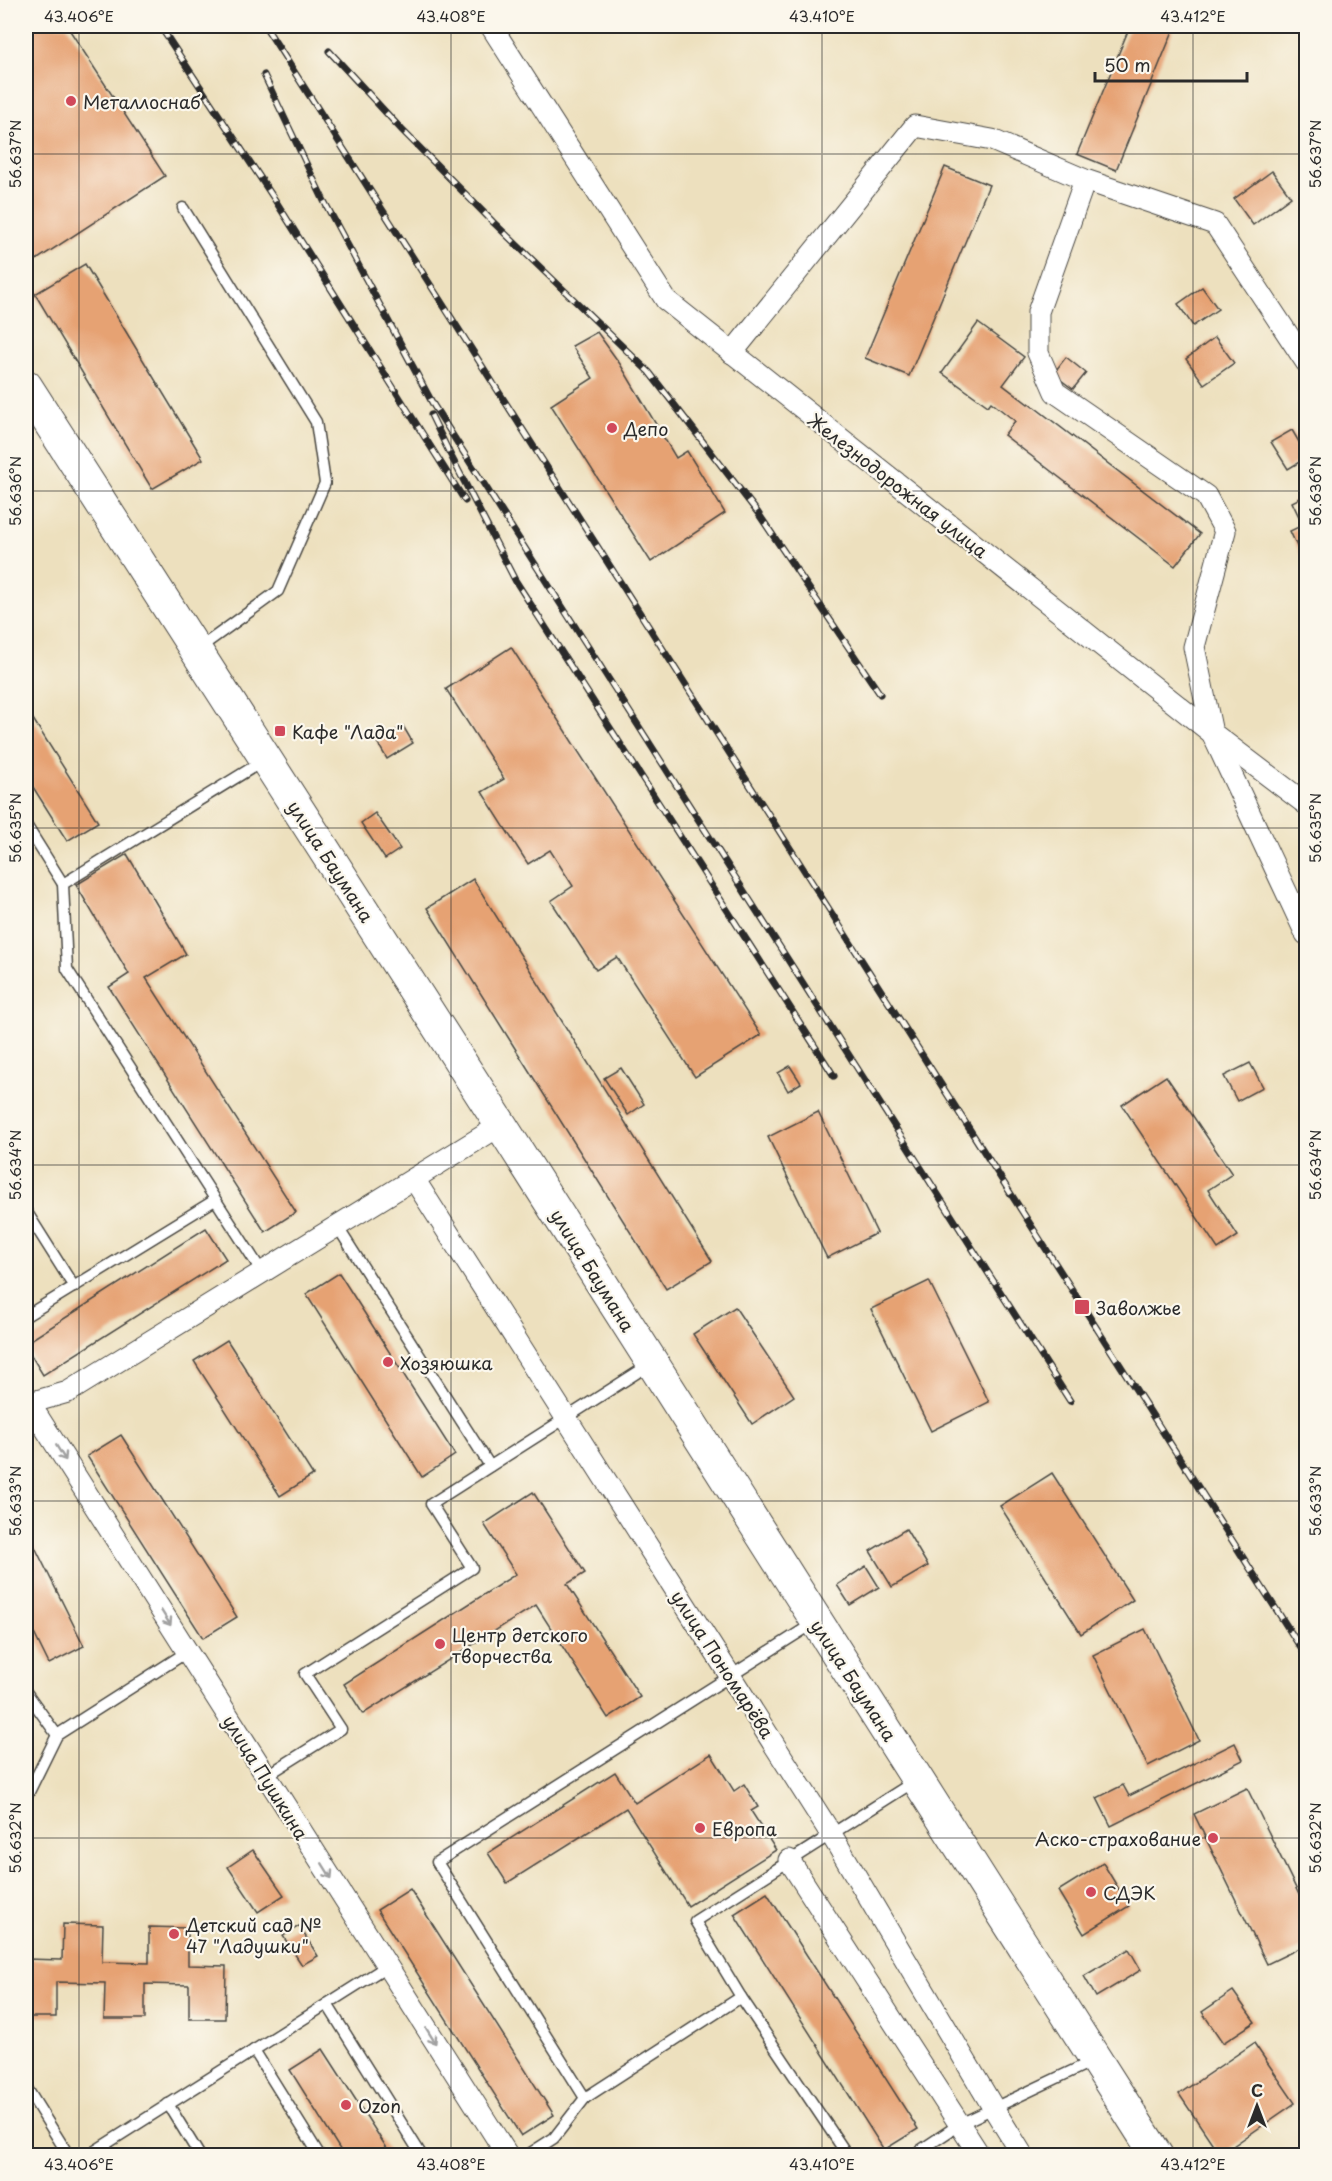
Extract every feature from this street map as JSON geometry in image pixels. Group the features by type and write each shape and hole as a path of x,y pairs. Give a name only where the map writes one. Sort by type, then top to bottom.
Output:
{"main road":[{"name":"улица Баумана","path":"26,386 501,1125 1157,2156"}],"street":[{"name":"Железнодорожная улица","path":"491,26 666,300 1212,733 1306,934"},
{"path":"732,353 915,126 992,140 1085,180 1215,224 1306,362"},
{"path":"1085,180 1038,312 1038,353 1055,392 1206,496 1226,531 1194,646 1212,733 1306,804"},
{"path":"27,1402 68,1392 501,1125"},
{"name":"улица Пономарёва","path":"414,1179 831,1834 1023,2156"},
{"name":"улица Пушкина","path":"27,1402 508,2156"},
{"path":"789,1860 980,2156"}],"lane":[{"path":"183,208 316,423 325,483 278,591 195,651"},
{"path":"63,884 265,759"},
{"path":"26,825 63,884 67,969 262,1272"},
{"path":"26,1316 215,1200"},
{"path":"26,1211 74,1287"},
{"path":"337,1226 490,1466"},
{"path":"266,1776 341,1729 305,1674 472,1568 430,1504 652,1363"},
{"path":"585,2098 437,1862 816,1621"},
{"path":"26,1798 57,1735 187,1652"},
{"path":"26,1692 57,1735"},
{"path":"848,2156 741,1997 695,1920 917,1779"},
{"path":"87,2156 387,1966"},
{"path":"526,2156 554,2138 585,2098 741,1997"},
{"path":"327,2004 422,2156"},
{"path":"254,2050 320,2156"},
{"path":"912,2156 960,2124 1096,2060"},
{"path":"26,2087 69,2156"},
{"path":"168,2104 200,2156"}],"building":[{"name":"Металлоснаб","path":"26,26 67,26 165,176 27,266"},
{"path":"1130,26 1175,26 1116,170 1077,154"},
{"path":"945,167 989,185 909,376 865,358"},
{"path":"1272,171 1291,197 1253,225 1234,199"},
{"path":"85,264 203,459 152,489 35,294"},
{"path":"1202,287 1218,309 1193,326 1178,304"},
{"path":"978,323 1024,357 1003,385 1200,534 1175,566 1004,435 1015,421 991,402 988,406 942,373"},
{"name":"Депо","path":"597,332 620,364 676,458 687,451 725,513 651,562 551,405 593,378 572,346"},
{"path":"1215,337 1234,363 1204,384 1186,359"},
{"path":"1066,357 1086,373 1073,389 1053,374"},
{"path":"1292,430 1306,458 1288,469 1271,442"},
{"path":"1306,495 1306,553 1301,555 1290,531 1303,525 1292,502"},
{"path":"511,647 761,1035 695,1077 617,957 596,970 551,901 573,886 550,850 528,864 482,792 504,779 446,689"},
{"path":"26,708 98,822 67,841 26,776"},
{"path":"403,726 413,743 387,759 377,742"},
{"path":"375,813 400,849 385,859 361,823"},
{"path":"127,854 186,954 146,978 296,1212 265,1232 109,987 129,974 76,885"},
{"path":"473,879 712,1261 666,1289 427,908"},
{"path":"1250,1063 1263,1087 1237,1101 1224,1076"},
{"path":"790,1066 801,1083 788,1091 778,1073"},
{"path":"621,1068 644,1104 628,1115 604,1078"},
{"path":"1166,1076 1232,1174 1208,1190 1238,1236 1218,1249 1122,1105"},
{"path":"818,1112 877,1233 827,1258 768,1137"},
{"path":"206,1228 226,1259 43,1375 26,1347 26,1343"},
{"path":"339,1273 455,1455 422,1477 306,1294"},
{"path":"929,1281 989,1402 931,1431 871,1309"},
{"path":"735,1307 794,1396 752,1424 693,1334"},
{"path":"227,1340 313,1475 280,1496 194,1361"},
{"path":"121,1435 237,1617 203,1638 87,1456"},
{"path":"1052,1473 1133,1600 1081,1634 1000,1506"},
{"path":"533,1492 585,1573 567,1584 640,1697 608,1718 536,1605 363,1714 344,1684 516,1574 484,1524"},
{"path":"26,1529 84,1646 49,1664 26,1617"},
{"path":"906,1529 928,1566 892,1587 870,1551"},
{"path":"866,1566 879,1587 850,1605 837,1585"},
{"path":"1145,1629 1199,1740 1148,1766 1093,1655"},
{"path":"1235,1743 1243,1760 1111,1826 1097,1798 1123,1785 1129,1796"},
{"name":"Европа","path":"711,1754 734,1791 744,1784 758,1807 751,1811 776,1850 688,1906 626,1808 507,1883 488,1853 615,1772 635,1803"},
{"path":"1247,1788 1306,1909 1306,1945 1267,1964 1194,1814"},
{"path":"253,1850 284,1895 258,1912 228,1867"},
{"path":"1103,1863 1129,1906 1084,1934 1058,1891"},
{"path":"410,1889 554,2115 521,2136 377,1910"},
{"path":"767,1893 918,2129 884,2150 734,1914"},
{"path":"63,1924 103,1925 102,1962 149,1963 149,1927 188,1928 188,1965 226,1966 225,2019 189,2019 189,1985 145,1984 145,2019 104,2019 105,1983 56,1982 56,2017 26,2017 26,1959 62,1960"},
{"path":"299,1926 318,1956 302,1965 283,1936"},
{"path":"1129,1949 1141,1970 1096,1997 1084,1976"},
{"path":"1233,1991 1255,2022 1223,2043 1202,2012"},
{"path":"1254,2043 1295,2103 1220,2155 1179,2094"},
{"path":"323,2049 392,2156 344,2156 290,2070"}],"railway":[{"path":"160,26 275,200 465,501"},
{"path":"265,26 1306,1656"},
{"path":"329,51 402,130 493,222 649,372 758,513 880,694"},
{"path":"264,75 324,201 434,406 1070,1401"},
{"path":"431,415 515,580 834,1076"}],"place":[{"name":"Металлоснаб","path":"71,101"},
{"name":"Депо","path":"612,428"},
{"name":"Кафе \"Лада\"","path":"280,731"},
{"name":"Заволжье","path":"1082,1307"},
{"name":"Хозяюшка","path":"388,1362"},
{"name":"Центр детского творчества","path":"440,1644"},
{"name":"Европа","path":"700,1828"},
{"name":"Аско-страхование","path":"1213,1838"},
{"name":"СДЭК","path":"1091,1892"},
{"name":"Детский сад № 47 \"Ладушки\"","path":"174,1934"},
{"name":"Ozon","path":"346,2105"}]}
